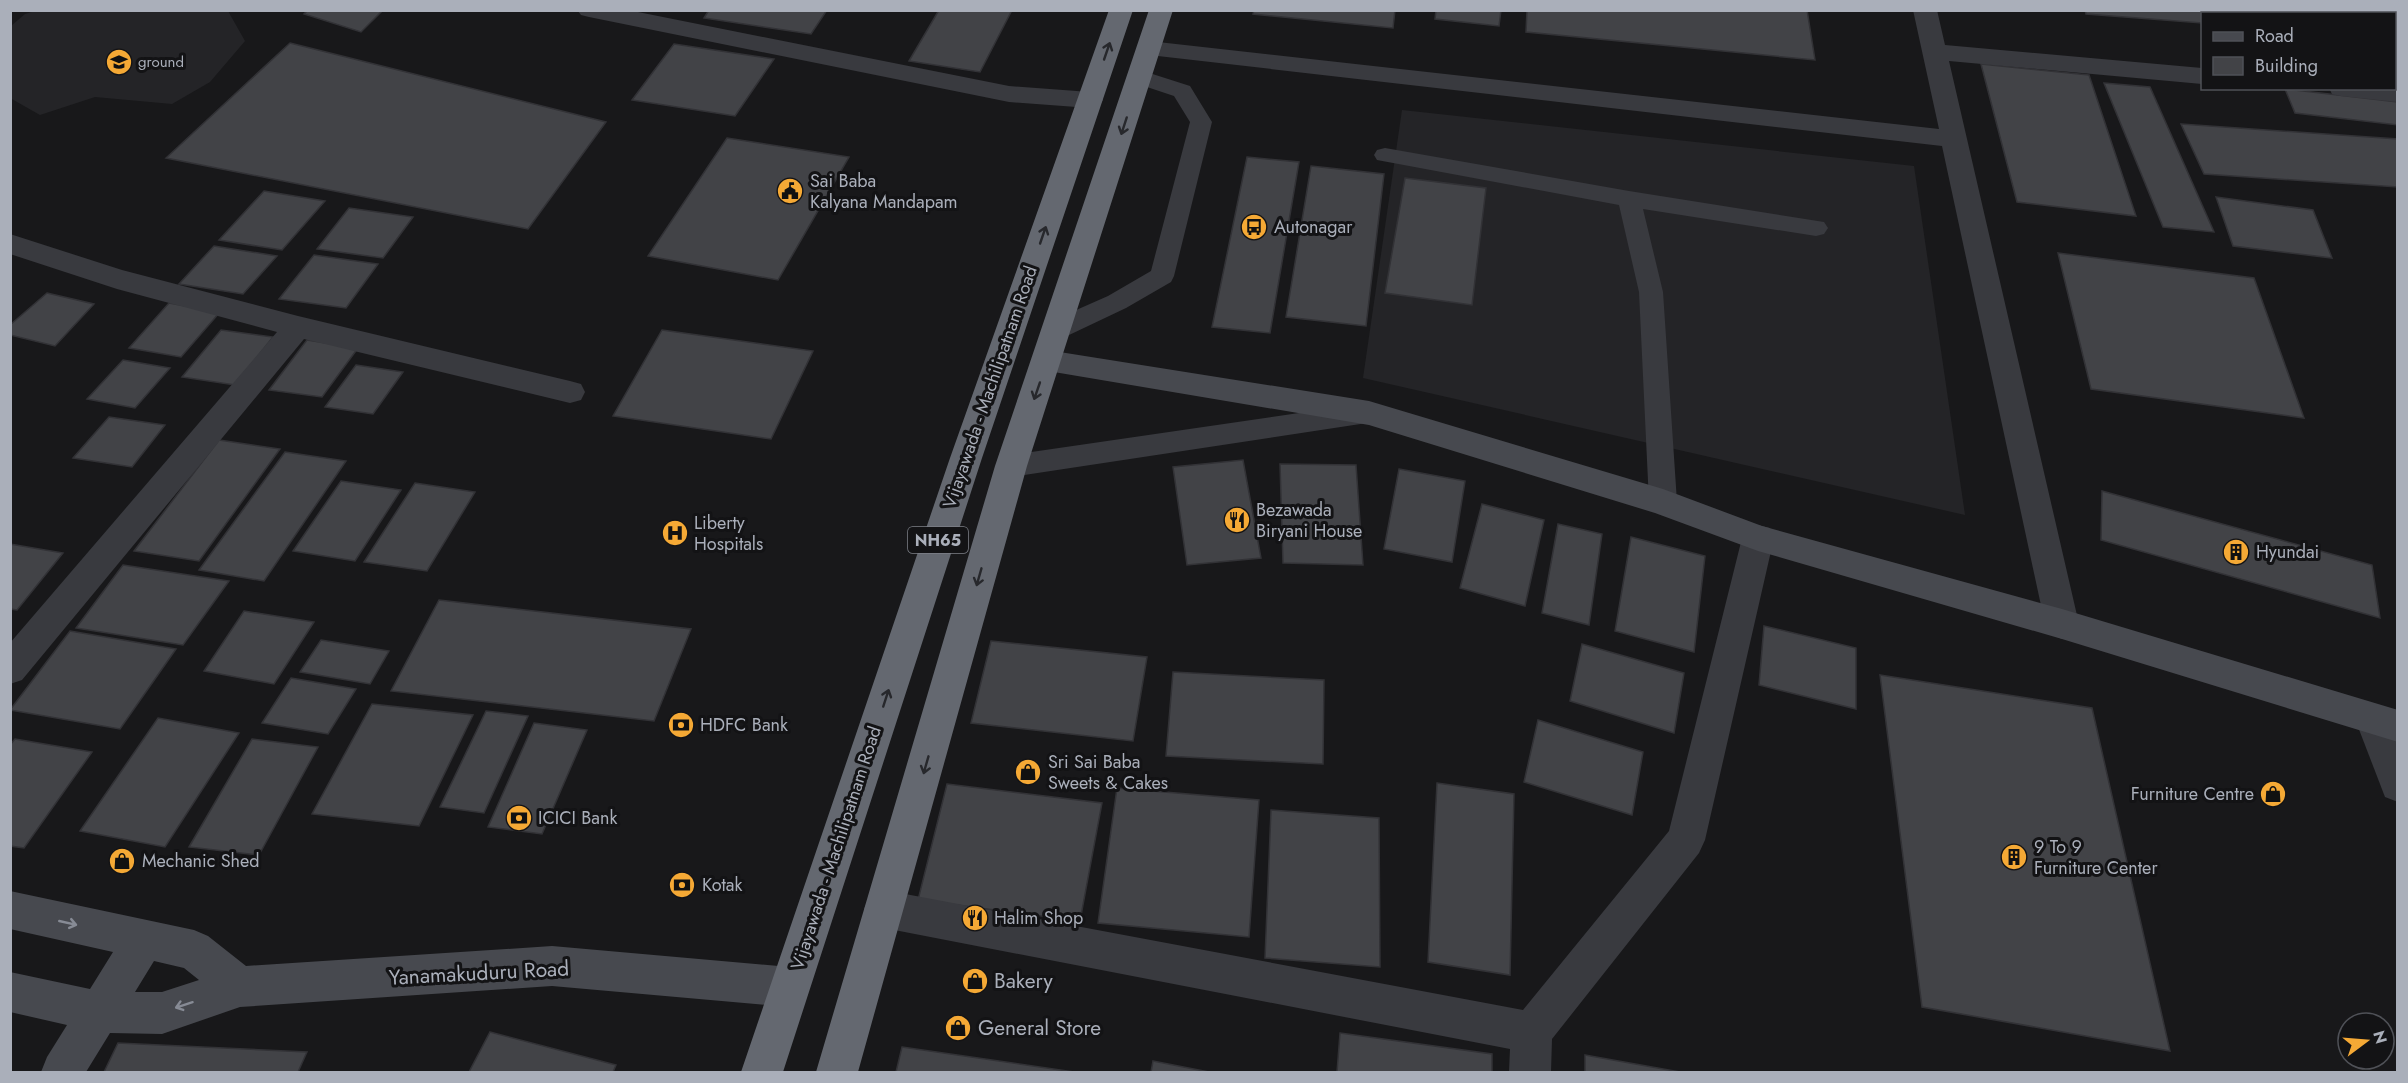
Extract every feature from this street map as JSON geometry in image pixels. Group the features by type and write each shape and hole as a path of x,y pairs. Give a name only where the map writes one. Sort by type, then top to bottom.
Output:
{"highway":[{"name":"Vijayawada - Machilipatnam Road","path":"762,1072 966,458 1121,10"},
{"name":"NH65","path":"837,1072 1011,466 1058,329 1161,10"}],"street":[{"path":"589,10 1009,94 1090,100"},
{"path":"1925,10 2062,624"},
{"path":"1935,52 2201,76"},
{"path":"1144,63 1955,139"},
{"path":"2360,90 2397,94"},
{"path":"10,244 117,279 298,327 570,392"},
{"path":"10,669 298,327"},
{"path":"1047,360 1370,412 1663,502 1758,538 2062,624 2385,723 2397,785"},
{"path":"1530,1072 1531,1032 1686,840 1758,538"},
{"path":"884,909 1531,1032"},
{"path":"10,910 194,950 240,987"},
{"path":"62,1072 144,940"},
{"name":"Yanamakuduru Road","path":"10,992 99,1012 162,1013 240,987 552,966 790,987"}],"lane":[{"path":"1058,329 1117,302 1162,276 1201,122 1182,91 1144,63"},
{"path":"1385,155 1629,199 1816,228"},
{"path":"1629,199 1651,292 1663,502"},
{"path":"1011,466 1370,412"}],"shaded area":[{"name":"ground","path":"38,10 228,11 245,41 210,82 172,104 95,97 40,115 10,98 11,26 25,14"},
{"path":"1402,110 1914,166 1965,515 1363,378"}],"building":[{"path":"308,10 383,10 361,32 304,14"},
{"path":"709,10 827,10 811,34 704,18"},
{"path":"939,10 1012,10 980,72 909,61"},
{"path":"1254,10 1395,10 1393,28 1253,14"},
{"path":"1436,10 1501,10 1499,26 1435,19"},
{"path":"1527,10 1807,10 1815,60 1526,32"},
{"path":"2085,10 2228,10 2229,12 2201,12 2201,23 2086,14"},
{"path":"2304,10 2398,10 2398,47 2396,47 2396,12 2305,12"},
{"path":"290,43 606,122 528,229 166,158"},
{"path":"674,44 774,59 735,116 632,100"},
{"path":"1981,64 2089,75 2136,216 2017,202"},
{"path":"2104,83 2150,87 2214,232 2163,227"},
{"path":"2285,90 2398,102 2398,125 2295,113"},
{"path":"2181,124 2398,139 2398,187 2204,174"},
{"path":"727,138 849,157 778,280 648,256"},
{"path":"1247,157 1299,162 1270,333 1212,327"},
{"path":"1311,166 1384,174 1366,326 1286,317"},
{"path":"1405,178 1486,188 1472,305 1385,293"},
{"path":"264,191 325,201 282,250 219,240"},
{"path":"2216,197 2313,210 2332,258 2233,246"},
{"path":"349,208 413,217 383,258 317,249"},
{"path":"214,246 277,256 243,294 179,284"},
{"path":"2058,253 2254,278 2304,418 2091,389"},
{"path":"314,255 378,264 346,308 279,299"},
{"path":"47,293 94,304 55,346 10,335 10,325"},
{"path":"169,303 220,312 181,357 129,348"},
{"path":"221,330 273,337 235,385 182,377"},
{"path":"662,330 813,351 771,439 613,416"},
{"path":"307,340 358,348 322,397 269,390"},
{"path":"123,360 170,368 135,408 87,399"},
{"path":"356,365 403,372 373,414 325,407"},
{"path":"109,417 165,425 132,467 73,458"},
{"path":"219,440 280,449 199,561 134,551"},
{"path":"285,452 346,461 264,581 199,570"},
{"path":"1243,460 1261,558 1187,565 1173,467"},
{"path":"1280,464 1356,465 1363,565 1283,563"},
{"path":"1399,469 1465,481 1452,562 1384,549"},
{"path":"341,481 401,490 355,561 293,551"},
{"path":"415,483 475,492 427,571 364,562"},
{"name":"Hyundai","path":"2102,491 2372,565 2380,618 2101,540"},
{"path":"1482,504 1544,520 1525,606 1460,588"},
{"path":"1558,524 1602,534 1589,625 1542,613"},
{"path":"1631,537 1705,556 1694,652 1615,631"},
{"path":"10,544 63,553 17,610 10,609"},
{"path":"123,565 229,581 183,645 76,628"},
{"path":"439,600 691,629 654,721 391,691"},
{"path":"244,611 314,622 274,684 204,671"},
{"path":"1764,626 1856,648 1856,709 1759,685"},
{"path":"70,631 176,649 120,729 10,710"},
{"path":"321,640 389,651 370,684 300,672"},
{"path":"991,641 1147,657 1133,741 971,723"},
{"path":"1582,644 1684,673 1674,733 1570,701"},
{"path":"1173,672 1324,680 1323,764 1166,756"},
{"name":"9 To 9 Furniture Center","path":"1880,675 2092,708 2170,1051 1922,1007"},
{"path":"291,678 356,689 328,734 262,723"},
{"path":"372,704 473,715 419,826 312,814"},
{"path":"486,711 528,716 484,813 440,807"},
{"path":"158,718 239,733 165,847 80,831"},
{"path":"1538,720 1643,752 1632,815 1524,782"},
{"path":"534,723 587,730 542,834 488,827"},
{"path":"15,739 92,752 24,848 10,846 10,745"},
{"path":"252,739 318,747 259,855 189,847"},
{"path":"1437,783 1514,794 1510,975 1428,962"},
{"path":"947,784 1102,803 1080,921 918,900"},
{"path":"1117,788 1259,800 1249,937 1098,923"},
{"path":"1271,810 1379,818 1380,967 1265,958"},
{"path":"490,1032 616,1065 613,1072 469,1072"},
{"path":"1340,1033 1492,1054 1492,1072 1337,1072"},
{"path":"118,1043 307,1052 298,1072 104,1072"},
{"path":"902,1047 1074,1072 896,1072"},
{"path":"1585,1055 1680,1072 1585,1072"},
{"path":"1153,1061 1209,1072 1151,1072"}],"place":[{"name":"ground","path":"119,62"},
{"name":"Sai Baba Kalyana Mandapam","path":"790,191"},
{"name":"Autonagar","path":"1254,227"},
{"name":"Bezawada Biryani House","path":"1237,520"},
{"name":"Liberty Hospitals","path":"675,533"},
{"name":"Hyundai","path":"2236,552"},
{"name":"HDFC Bank","path":"681,725"},
{"name":"Sri Sai Baba Sweets & Cakes","path":"1028,772"},
{"name":"Furniture Centre","path":"2273,794"},
{"name":"ICICI Bank","path":"519,818"},
{"name":"9 To 9 Furniture Center","path":"2014,857"},
{"name":"Mechanic Shed","path":"122,861"},
{"name":"Kotak","path":"682,885"},
{"name":"Halim Shop","path":"975,918"},
{"name":"Bakery","path":"975,981"},
{"name":"General Store","path":"958,1028"}]}
